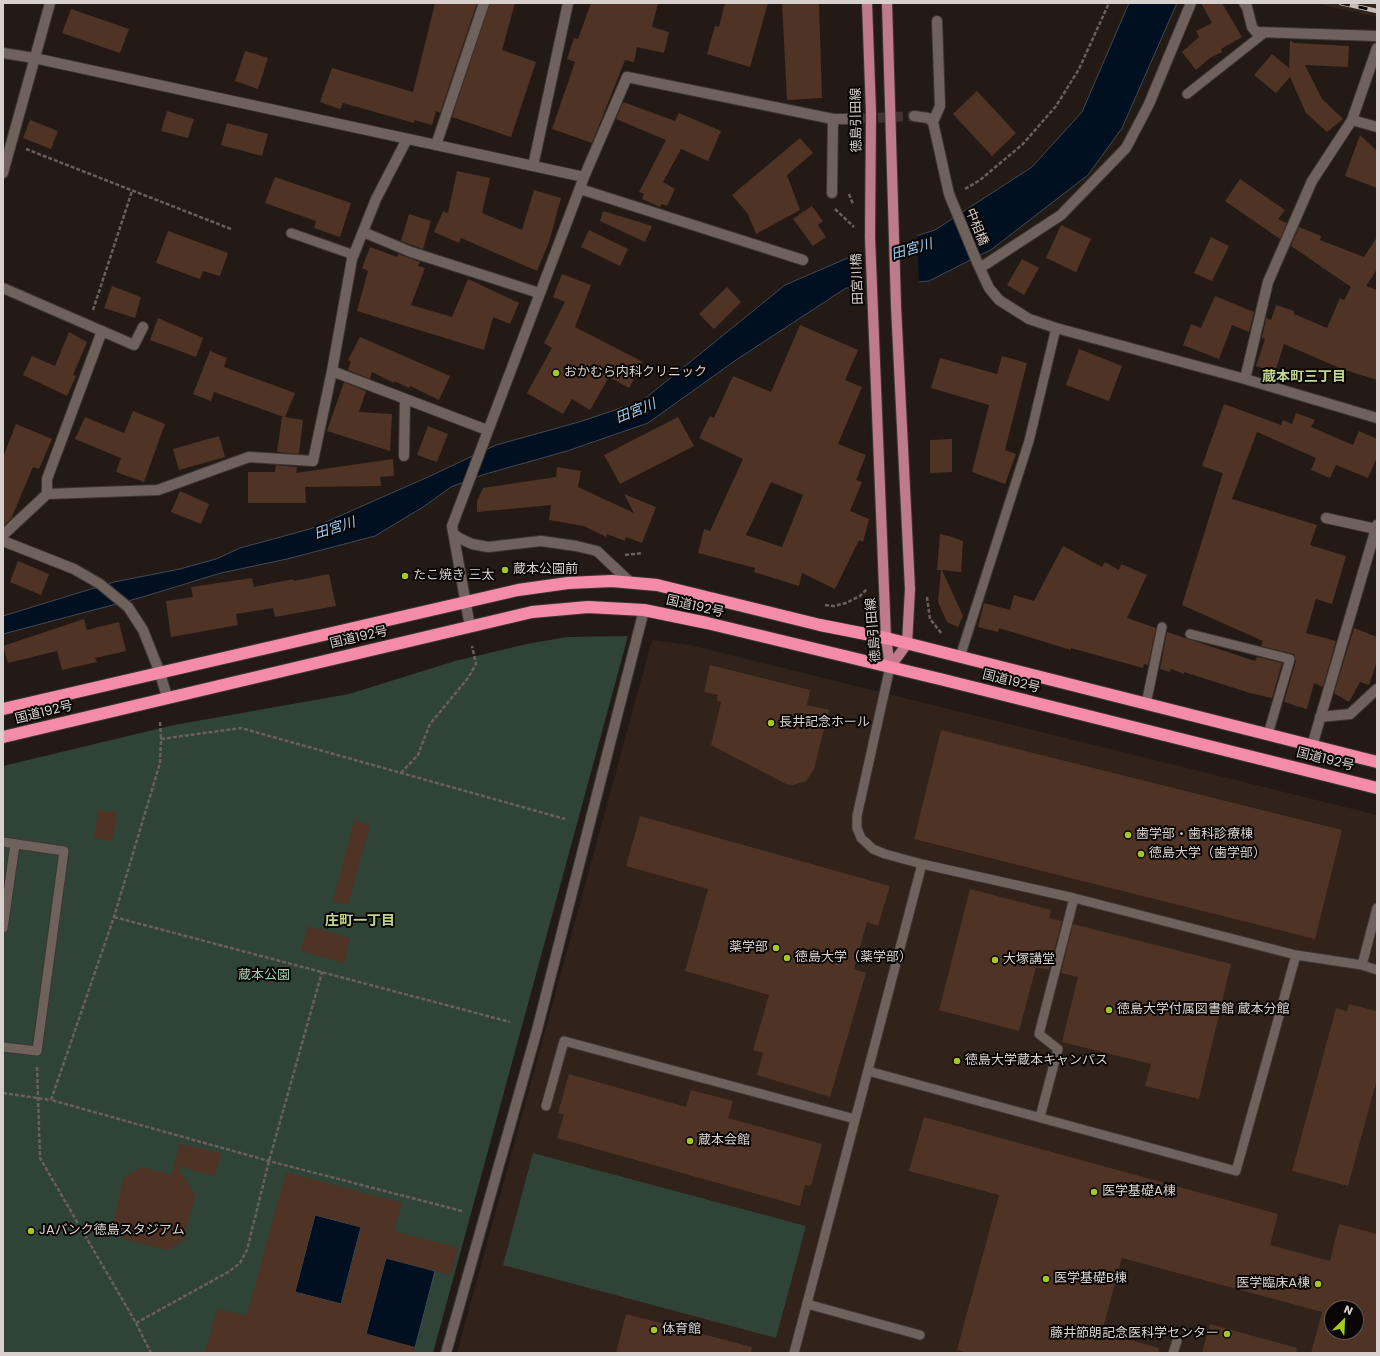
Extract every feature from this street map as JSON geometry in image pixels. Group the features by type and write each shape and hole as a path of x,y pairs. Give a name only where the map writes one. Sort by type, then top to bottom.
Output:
{"highway":[{"name":"国道192号","path":"3,709 518,590 568,583 612,581 657,585 820,625 886,638 1377,762"},
{"name":"国道192号","path":"3,737 167,697 539,611 588,607 644,610 890,667 1377,788"}],"main road":[{"name":"徳島引田線","path":"866,3 871,113 870,237"},
{"path":"887,3 896,306 910,589 907,644"},
{"name":"田宮川橋","path":"870,237 873,319"},
{"name":"徳島引田線","path":"873,319 886,638 890,667"},
{"name":"徳島引田線","path":"890,667 907,644"}],"street":[{"path":"3,173 50,3"},
{"path":"436,145 484,3"},
{"path":"534,166 568,3"},
{"path":"978,265 1061,215 1126,148 1149,104 1191,3"},
{"path":"1244,3 1247,7 1252,27 1256,32 1263,34 1377,36"},
{"path":"914,116 928,118 933,122 940,106 938,21"},
{"path":"1245,379 1268,282 1312,181 1352,120 1377,48"},
{"path":"3,53 34,58 584,177"},
{"path":"470,627 452,526 480,446 584,177 627,77 833,119 848,119"},
{"path":"832,193 833,119"},
{"path":"1352,120 1377,127"},
{"name":"中相橋","path":"933,122 951,200 989,288 999,300 1029,318 1056,328 1245,379 1377,418"},
{"path":"3,535 47,494 158,490 249,457 313,461 354,255 376,199 407,139"},
{"path":"580,189 803,260"},
{"path":"363,232 411,252 539,293"},
{"path":"3,288 134,345 143,327"},
{"path":"47,494 47,479 102,331"},
{"path":"332,371 487,430"},
{"path":"404,456 405,399"},
{"path":"1312,746 1376,527 1326,518"},
{"path":"453,533 459,538 472,544 488,547 541,541 576,546 597,551 631,583"},
{"path":"3,541 74,569 100,584 128,606 143,630 160,673 167,697"},
{"path":"446,1353 536,1030 644,610"},
{"path":"1320,717 1350,714 1377,688"}],"lane":[{"path":"1187,94 1263,34"},
{"path":"291,234 354,255"},
{"path":"960,657 1028,441 1056,328"},
{"path":"1146,704 1162,627"},
{"path":"1190,634 1290,659 1268,734"},
{"path":"890,667 857,816 857,828 862,838 873,849 885,854 922,864 1074,898 1296,955 1362,965 1377,970"},
{"path":"3,842 64,850 37,1051 3,1047"},
{"path":"3,928 15,844"},
{"path":"794,1353 922,864"},
{"path":"1040,1117 1058,1049 1039,1034 1074,898"},
{"path":"1362,965 1377,908"},
{"path":"868,1071 1236,1171 1296,955"},
{"path":"546,1106 564,1042 855,1119"},
{"path":"807,1304 920,1335"},
{"path":"1173,1353 1177,1341"}],"path":[{"path":"951,200 980,180 1023,144 1056,106 1079,69 1109,3"},
{"path":"11,143 231,229"},
{"path":"88,325 132,190"},
{"path":"832,206 856,229"},
{"path":"633,555 643,553"},
{"path":"927,594 930,619 941,634 948,636"},
{"path":"401,773 418,755 430,724 459,689 476,664 472,646"},
{"path":"51,1100 114,917 160,763 160,722"},
{"path":"161,739 241,728 565,819"},
{"path":"114,917 510,1022"},
{"path":"136,1323 230,1271 240,1263 247,1250 269,1161 322,972"},
{"path":"37,1051 40,1158 136,1323 151,1353"},
{"path":"3,1093 51,1100 269,1161 462,1211"}],"shaded area":[{"path":"1314,3 1377,3 1377,17 1328,6"},
{"name":"徳島大学蔵本キャンパス","path":"652,640 690,645 1377,815 1377,1353 457,1353"}],"green space":[{"name":"蔵本公園","path":"628,636 433,1353 3,1353 3,766 174,725 349,694 455,661 527,644 567,637"},
{"path":"533,1153 806,1226 776,1338 503,1265"}],"water":[{"name":"田宮川","path":"1129,3 1177,3 1122,128 1088,175 992,249 929,281 846,288 736,360 648,423 567,451 482,475 451,487 423,507 375,536 287,559 221,573 139,598 3,634 3,616 114,582 180,569 216,559 240,548 310,529 496,445 579,422 642,401 785,285 850,257 935,230 1032,167 1082,112"},
{"path":"315,1215 361,1227 341,1304 295,1292"},
{"path":"386,1258 435,1271 415,1348 366,1334"}],"pier":[{"path":"917,234 919,284 859,289 857,253"}],"building":[{"path":"435,3 477,3 440,113 436,111 432,125 414,120 414,123 343,103 340,109 320,102 332,68 413,92"},
{"path":"490,3 515,3 502,50 536,62 511,137 452,117"},
{"path":"591,3 658,3 652,27 669,32 664,53 637,47 634,62 625,60 592,143 552,129 575,62 567,59 574,38 578,39"},
{"path":"725,3 768,3 750,67 707,54 715,26 719,27"},
{"path":"782,3 819,3 822,98 787,100"},
{"path":"1201,3 1222,3 1242,37 1221,49 1222,52 1210,58 1196,70 1182,52 1199,37 1196,31 1212,23"},
{"path":"71,9 129,29 120,53 62,33"},
{"path":"1290,40 1294,43 1349,46 1348,67 1305,65 1322,99 1343,119 1327,132 1306,113 1290,77 1276,93 1254,75 1272,54 1289,68"},
{"path":"245,51 268,58 258,89 235,81"},
{"path":"977,91 1016,133 992,156 953,114"},
{"path":"623,102 675,121 679,113 721,131 708,161 681,149 663,182 675,189 667,206 662,204 660,207 642,199 644,194 639,192 666,140 616,119"},
{"path":"167,111 194,119 188,138 161,131"},
{"path":"30,120 58,131 51,149 23,138"},
{"path":"227,123 268,134 262,156 221,145"},
{"path":"1360,135 1377,151 1377,188 1345,176"},
{"path":"800,138 813,153 787,175 800,210 756,234 748,214 732,195"},
{"path":"457,171 490,178 482,213 522,230 534,190 561,198 549,242 537,271 461,238 459,243 434,232 443,211 448,213"},
{"path":"275,177 351,203 340,237 314,228 316,221 265,203"},
{"path":"1240,179 1285,210 1278,219 1287,223 1280,239 1225,201"},
{"path":"812,206 823,221 818,225 826,237 813,246 793,219"},
{"path":"603,211 652,226 645,242 600,221"},
{"path":"409,214 431,221 423,249 401,241"},
{"path":"1061,225 1091,239 1076,272 1046,258"},
{"path":"1299,227 1321,236 1320,240 1364,257 1377,237 1377,269 1366,286 1377,290 1377,380 1342,369 1284,344 1275,372 1256,366 1265,339 1262,338 1266,318 1271,320 1276,305 1294,311 1294,314 1327,328 1340,298 1344,300 1351,287 1291,246"},
{"path":"589,230 628,249 620,266 581,247"},
{"path":"168,231 228,253 220,276 203,271 200,279 156,263"},
{"path":"1211,237 1229,246 1212,281 1194,273"},
{"path":"370,247 397,257 398,254 420,262 418,266 425,268 411,305 452,317 468,279 519,303 510,324 493,317 484,350 357,311 368,271 362,268"},
{"path":"1022,259 1039,268 1024,295 1007,285"},
{"path":"562,274 591,285 575,327 643,362 629,388 609,377 590,410 572,399 563,414 527,393 552,348 544,343 565,302 553,297"},
{"path":"112,286 141,297 135,318 104,308"},
{"path":"727,287 741,302 714,329 699,314"},
{"path":"1215,296 1254,312 1249,332 1232,325 1219,359 1183,345 1191,324 1201,328"},
{"path":"158,318 203,338 196,357 150,340"},
{"path":"800,325 858,350 845,380 862,387 838,444 866,455 856,480 862,482 850,511 869,519 863,542 859,540 835,589 802,573 799,586 754,572 755,568 698,553 704,529 710,531 743,459 699,438 710,416 714,418 733,376 771,392","holes":["771,482 803,495 782,547 746,535"]},
{"path":"69,332 87,342 73,375 76,376 67,396 23,375 32,356 55,366"},
{"path":"360,337 450,376 439,400 410,386 409,388 394,381 394,383 372,372 370,379 348,370 351,361 348,360"},
{"path":"1079,349 1122,366 1109,401 1066,385"},
{"path":"210,351 227,358 224,367 295,393 285,417 303,420 299,454 277,452 282,417 284,417 214,392 211,401 193,394"},
{"path":"1002,356 1027,363 1005,450 1016,454 1005,484 972,472 989,405 931,388 940,358 997,374"},
{"path":"344,382 366,391 359,412 392,414 390,451 327,431"},
{"path":"1224,404 1281,425 1283,420 1292,424 1296,413 1315,420 1311,427 1353,445 1359,431 1377,439 1377,457 1368,478 1336,465 1330,478 1311,470 1316,458 1257,432 1232,499 1317,525 1310,545 1346,556 1332,604 1316,599 1306,633 1336,641 1323,687 1314,683 1307,709 1284,702 1296,661 1294,654 1261,646 1263,641 1182,605 1223,473 1202,466"},
{"path":"133,411 165,424 144,482 116,472 121,458 75,439 85,417 124,433"},
{"path":"678,417 694,446 620,484 604,455"},
{"path":"16,424 52,439 39,469 33,467 11,519 3,526 3,457"},
{"path":"428,426 448,434 437,462 417,455"},
{"path":"219,436 225,457 179,470 173,449"},
{"path":"952,439 952,472 930,473 930,440"},
{"path":"393,459 394,476 380,477 381,486 305,487 306,503 248,503 248,472 275,472 276,465 297,467 296,473"},
{"path":"557,467 581,471 578,487 634,513 624,494 656,507 642,543 626,537 625,541 607,534 606,537 584,526 549,520 551,505 477,512 477,501 483,488 556,477"},
{"path":"180,491 209,504 201,524 171,512"},
{"path":"940,534 963,541 961,572 942,570 963,616 958,627 947,622 938,602 941,570 937,570"},
{"path":"1063,546 1102,567 1105,562 1119,570 1121,564 1147,575 1127,618 1156,628 1148,665 1144,664 1143,668 1071,648 1071,650 999,628 998,632 978,627 984,603 1010,610 1014,595 1034,601"},
{"path":"18,561 49,574 41,595 10,582"},
{"path":"329,574 336,606 275,617 273,608 236,614 238,625 171,637 166,601 193,597 191,587 252,578 254,587 293,579 294,581"},
{"path":"84,619 87,630 119,622 126,651 95,658 97,662 62,670 57,651 8,663 3,646"},
{"path":"1354,628 1377,637 1377,661 1369,685 1360,682 1349,702 1334,693"},
{"path":"1167,632 1255,661 1257,657 1282,663 1272,698 1250,693 1184,672 1184,674 1171,669 1170,672 1160,669"},
{"path":"710,665 810,690 807,705 829,710 814,769 806,781 793,785 786,784 711,745 721,702 717,701 718,695 704,692"},
{"name":"歯学部・歯科診療棟","path":"941,730 1342,830 1315,939 914,839"},
{"path":"98,810 117,813 112,841 94,838"},
{"name":"薬学部","path":"640,816 890,886 878,926 867,922 854,969 866,973 830,1097 757,1075 763,1053 753,1050 769,995 685,971 708,889 626,866"},
{"path":"354,820 370,825 348,905 333,901"},
{"name":"大塚講堂","path":"970,889 1051,910 1049,918 1062,921 1049,970 1036,967 1019,1031 939,1010"},
{"name":"徳島大学付属図書館 蔵本分館","path":"1073,924 1231,964 1199,1099 1145,1086 1151,1064 1062,1042 1078,977 1061,973"},
{"path":"308,926 350,938 344,963 301,951"},
{"path":"1349,1004 1377,1011 1377,1079 1348,1186 1292,1171 1336,1008 1347,1011"},
{"name":"蔵本会館","path":"569,1074 686,1107 691,1090 733,1101 728,1118 822,1144 811,1186 805,1185 800,1206 557,1138 564,1115 558,1113"},
{"path":"924,1117 1278,1214 1270,1245 1330,1261 1339,1224 1377,1234 1377,1353 1311,1353 1322,1312 1122,1258 1102,1332 1159,1348 1158,1353 968,1353 957,1350 999,1195 909,1171"},
{"path":"179,1144 221,1153 215,1176 177,1166 195,1195 183,1241 167,1250 124,1239 113,1224 124,1177 142,1167 172,1175"},
{"path":"286,1172 402,1203 394,1231 458,1248 450,1275 386,1258 366,1334 415,1347 414,1353 205,1353 217,1309 247,1315","holes":["315,1215 361,1227 341,1304 295,1292"]},
{"name":"体育館","path":"626,1314 752,1347 751,1353 616,1353"},
{"name":"藤井節朗記念医科学センター","path":"1210,1324 1297,1348 1296,1353 1202,1353"}],"tunnel":[{"path":"848,119 914,116"}],"railway":[{"path":"1341,3 1377,11"}],"place":[{"name":"おかむら内科クリニック","path":"556,373"},
{"name":"蔵本公園前","path":"505,570"},
{"name":"たこ焼き 三太","path":"405,576"},
{"name":"長井記念ホール","path":"771,723"},
{"name":"歯学部・歯科診療棟","path":"1128,835"},
{"name":"徳島大学（歯学部）","path":"1141,854"},
{"name":"薬学部","path":"776,948"},
{"name":"徳島大学（薬学部）","path":"787,958"},
{"name":"大塚講堂","path":"995,960"},
{"name":"徳島大学付属図書館 蔵本分館","path":"1109,1010"},
{"name":"徳島大学蔵本キャンパス","path":"957,1061"},
{"name":"蔵本会館","path":"690,1141"},
{"name":"医学基礎A棟","path":"1094,1192"},
{"name":"JAバンク徳島スタジアム","path":"31,1231"},
{"name":"医学基礎B棟","path":"1046,1279"},
{"name":"医学臨床A棟","path":"1318,1284"},
{"name":"体育館","path":"654,1330"},
{"name":"藤井節朗記念医科学センター","path":"1227,1334"}],"district":[{"name":"蔵本町三丁目","path":"1304,377"},
{"name":"庄町一丁目","path":"360,921"}]}
